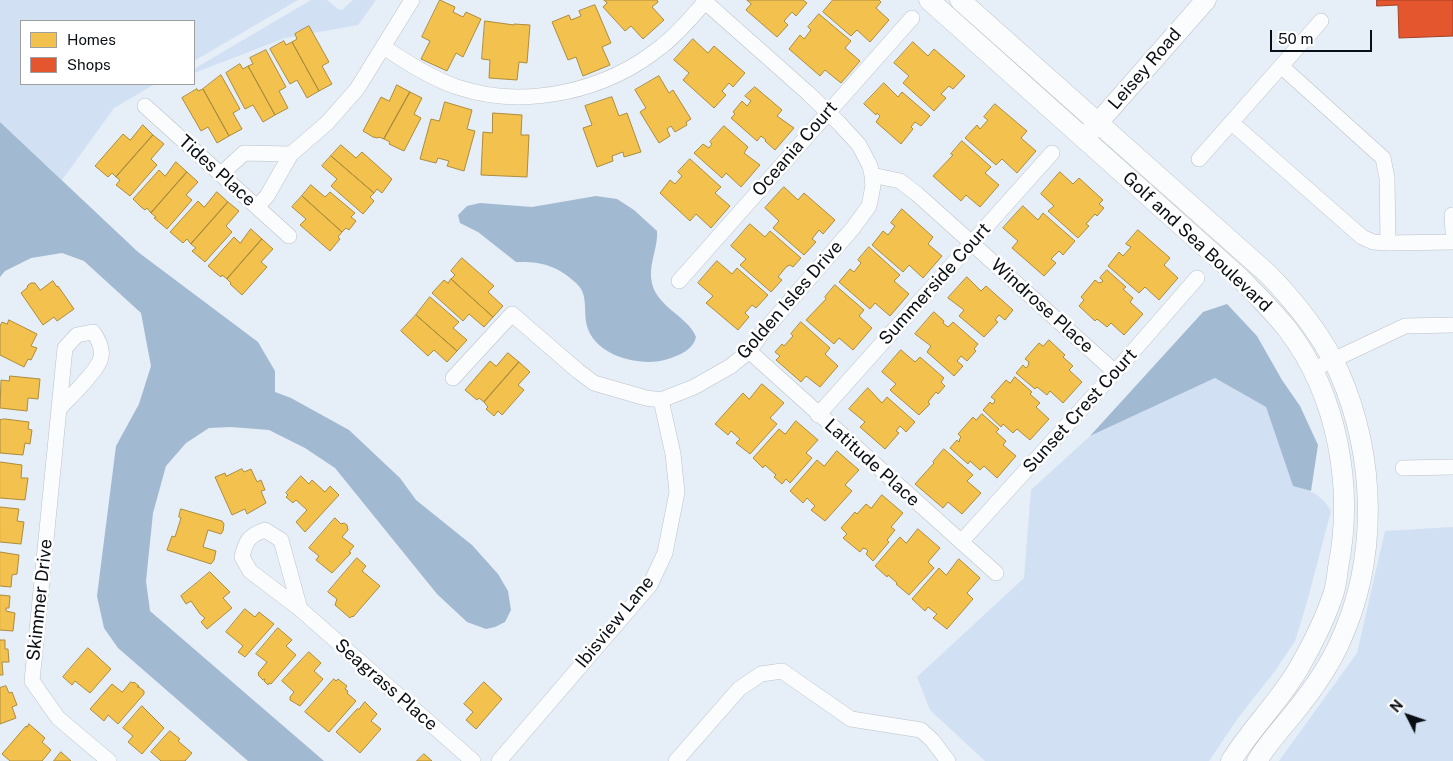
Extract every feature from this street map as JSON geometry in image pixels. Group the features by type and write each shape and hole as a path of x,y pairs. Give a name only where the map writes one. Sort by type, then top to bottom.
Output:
{"street":[{"path":"257,207 267,196 291,154 327,123 357,89 412,0"},
{"name":"Golf and Sea Boulevard","path":"929,0 1085,138 1239,277 1265,303 1288,331 1312,370 1334,424 1341,460 1345,501 1343,546 1333,596 1319,630 1299,668 1243,741 1231,761"},
{"name":"Golf and Sea Boulevard","path":"960,0 1268,274 1295,302 1320,339 1338,371 1357,421 1365,464 1368,508 1364,558 1353,610 1339,645 1310,692 1257,761"},
{"name":"Leisey Road","path":"1085,138 1206,0"},
{"path":"384,48 427,74 458,87 484,94 537,96 568,92 618,74 663,46 705,1"},
{"name":"Golden Isles Drive","path":"661,400 694,387 731,366 749,351 763,332 854,228 869,206 873,186 870,166 859,145 828,112 705,1"},
{"name":"Oceania Court","path":"679,281 912,18"},
{"path":"1199,159 1321,21"},
{"path":"1281,66 1383,158 1387,178 1388,244"},
{"name":"Tides Place","path":"145,106 289,236"},
{"path":"1232,123 1362,237 1373,242 1388,244 1453,242"},
{"path":"221,174 244,153 291,154"},
{"name":"Summerside Court","path":"818,415 1052,153"},
{"name":"Windrose Place","path":"872,175 900,181 1115,372"},
{"path":"1452,215 1453,232"},
{"name":"Sunset Crest Court","path":"961,542 1115,372 1197,278"},
{"path":"452,378 512,314 594,383 646,398 661,400"},
{"path":"1312,370 1405,326 1453,325"},
{"name":"Skimmer Drive","path":"59,409 97,366 102,356 99,340 92,332 77,335 66,348 59,409 32,681 58,718 109,761"},
{"name":"Latitude Place","path":"749,351 996,573"},
{"name":"Ibisview Lane","path":"499,761 650,586 665,553 677,492 673,454 661,400"},
{"path":"1404,468 1453,467"},
{"name":"Seagrass Place","path":"300,609 281,540 265,530 255,534 246,542 242,557 250,571 300,609 473,761"},
{"path":"676,761 739,689 762,674 782,671 851,718 921,730 932,740 947,761"}],"shaded area":[{"path":"0,0 298,0 195,60 195,20 20,20 20,85 153,85 114,108 62,180 0,122"},
{"path":"311,0 327,0 342,10 353,0 376,0 358,25 285,38 195,73 195,68"},
{"path":"0,122 138,252 258,342 275,371 275,392 291,398 349,430 400,478 416,500 472,545 498,574 508,591 511,610 505,622 486,629 467,622 437,594 335,468 305,448 269,430 231,427 209,428 186,443 166,466 153,513 146,581 150,611 324,761 248,761 118,648 104,628 97,596 116,446 139,404 151,366 141,313 84,261 62,253 31,258 5,271 0,277"},
{"path":"596,196 617,199 634,210 657,231 651,271 653,287 664,303 692,329 696,337 689,349 681,354 668,359 645,362 620,357 609,352 599,345 587,326 583,292 576,283 563,272 549,266 533,262 516,262 478,232 460,223 458,215 467,206 480,203 532,207"},
{"path":"1227,304 1257,336 1282,380 1300,406 1318,445 1311,491 1293,486 1266,407 1215,378 1090,436 1203,312"},
{"path":"1215,378 1266,407 1293,486 1320,497 1331,511 1295,641 1209,761 985,761 930,710 917,677 1024,578 1031,490 1090,436"},
{"path":"1453,527 1453,761 1279,761 1357,653 1385,531"}],"building: Homes":[{"path":"440,0 455,7 453,12 463,17 466,12 481,19 463,57 456,53 447,71 421,59 430,41 422,37"},
{"path":"604,0 657,0 658,2 652,7 664,20 643,39 631,26 625,31 603,7 607,3"},
{"path":"747,0 803,0 807,3 796,16 792,12 784,21 788,25 777,37 746,10 751,4"},
{"path":"833,0 879,0 881,2 876,8 889,20 870,42 857,30 851,36 823,12"},
{"path":"595,5 611,43 602,47 610,65 583,76 576,57 568,60 552,22 569,15 571,20 581,16 579,11"},
{"path":"819,14 851,41 845,48 860,61 841,83 825,70 820,76 789,49 800,35 804,39 811,30 808,27"},
{"path":"485,21 530,25 527,63 519,62 517,80 489,78 490,60 482,59"},
{"path":"309,26 329,62 322,66 332,84 319,91 292,42 297,39 295,34"},
{"path":"693,39 708,53 714,46 745,73 733,87 729,83 722,91 726,95 714,108 683,80 689,73 674,60"},
{"path":"284,41 286,45 292,42 319,91 307,98 297,80 290,84 270,49"},
{"path":"913,42 928,56 934,49 965,76 953,89 949,86 941,94 946,98 934,111 903,83 909,76 894,63"},
{"path":"266,50 286,87 279,91 288,108 275,115 248,66 253,64 250,58"},
{"path":"240,64 243,69 248,66 275,115 263,122 253,105 245,109 226,73"},
{"path":"221,75 240,109 233,113 242,129 229,136 203,89"},
{"path":"659,76 669,93 673,90 691,119 686,122 687,125 675,132 671,126 667,129 670,136 659,143 640,112 646,108 635,90"},
{"path":"884,83 898,97 902,92 930,116 921,126 915,122 911,127 913,129 901,144 876,122 880,116 877,113 876,115 864,104"},
{"path":"397,85 410,92 384,139 373,137 363,131 381,97 389,101"},
{"path":"755,87 782,110 777,116 794,128 775,150 761,136 757,141 731,118 735,114 733,112 742,101 747,106 751,101 745,96"},
{"path":"197,89 198,91 203,89 229,136 217,143 208,127 201,131 182,98"},
{"path":"410,92 422,98 414,114 421,118 404,151 389,144 390,142 384,139"},
{"path":"612,97 619,116 627,113 641,152 624,157 623,152 612,156 613,161 597,167 583,128 592,125 585,106"},
{"path":"445,102 472,110 467,129 475,131 464,171 447,166 449,161 438,158 436,163 420,159 431,119 439,121"},
{"path":"995,104 1027,131 1021,138 1036,151 1017,173 1002,159 996,165 965,138 977,125 980,129 988,120 984,117"},
{"path":"493,113 522,115 521,135 529,135 527,177 481,175 483,132 492,133"},
{"path":"143,125 153,135 116,177 112,173 108,177 95,166 123,134 130,140"},
{"path":"724,126 748,147 744,153 760,165 741,187 726,173 722,178 694,153 703,144 709,148 712,144 710,142"},
{"path":"153,135 164,144 151,159 157,165 130,196 116,185 120,180 116,177"},
{"path":"962,141 991,167 985,173 999,185 980,207 966,195 961,201 933,176 953,155 951,154"},
{"path":"341,145 356,158 362,152 392,179 382,193 377,189 374,193 331,156"},
{"path":"331,156 374,193 370,197 374,201 363,214 331,186 337,179 322,166"},
{"path":"690,159 721,187 715,193 730,206 711,228 696,214 690,221 660,193 670,180 675,184 682,176 678,172"},
{"path":"176,162 187,172 151,213 147,208 145,210 133,199 159,170 165,176"},
{"path":"187,172 198,182 186,195 192,200 167,229 151,213"},
{"path":"1060,172 1073,184 1079,178 1103,200 1099,204 1104,208 1086,224 1089,226 1078,238 1048,211 1054,206 1041,194"},
{"path":"311,185 325,197 330,192 355,213 351,217 356,221 349,230 346,228 342,232 302,196"},
{"path":"784,187 798,200 804,193 835,220 823,234 819,230 812,239 816,242 804,255 773,228 779,221 765,208"},
{"path":"217,192 228,202 191,244 187,239 183,243 170,232 198,201 204,207"},
{"path":"302,196 342,232 338,237 340,239 330,251 300,225 306,219 292,207"},
{"path":"228,202 239,211 226,226 232,232 205,262 192,251 196,248 191,244"},
{"path":"1023,206 1038,220 1043,213 1075,241 1063,255 1059,251 1051,259 1056,263 1044,276 1012,248 1018,241 1003,228"},
{"path":"902,209 933,237 928,244 942,256 923,278 909,265 903,272 872,245 883,231 888,235 895,226 891,223"},
{"path":"750,224 765,237 770,231 801,258 793,267 790,265 786,267 778,277 782,280 771,292 740,265 746,259 731,246"},
{"path":"251,229 262,239 227,279 222,275 221,277 208,266 234,237 240,243"},
{"path":"1138,230 1170,258 1164,265 1178,278 1159,300 1145,287 1139,293 1108,266 1119,252 1123,256 1131,247 1126,244"},
{"path":"262,239 273,249 261,262 267,267 242,295 227,279"},
{"path":"869,247 900,275 894,281 909,294 890,316 875,303 870,309 839,282 850,269 854,272 861,263 858,260"},
{"path":"462,258 494,286 488,292 503,306 493,317 451,279 455,275 451,271"},
{"path":"717,261 732,274 737,268 768,295 756,308 752,305 745,313 749,317 738,330 706,303 713,296 698,283"},
{"path":"1107,270 1126,287 1123,289 1133,298 1130,302 1143,314 1124,335 1111,323 1107,327 1097,319 1095,321 1079,306 1084,300 1081,297 1095,280 1099,283 1103,281 1100,278"},
{"path":"967,277 981,291 986,286 1013,310 1005,320 999,315 995,320 998,322 984,337 959,316 964,310 948,298"},
{"path":"451,279 493,317 484,327 469,314 463,321 432,293 444,280 448,283"},
{"path":"53,281 74,309 57,321 54,317 43,325 21,293 31,283 35,283 40,290"},
{"path":"835,285 864,310 859,316 872,328 853,350 839,338 834,344 806,320 826,299 825,297"},
{"path":"430,297 459,322 453,328 467,340 457,351 416,315"},
{"path":"934,312 948,327 953,322 978,344 974,349 976,351 967,361 961,356 957,361 963,366 954,376 927,352 931,346 915,334"},
{"path":"416,315 457,351 447,362 434,350 428,356 401,331"},
{"path":"9,320 37,334 31,346 37,348 31,360 28,359 24,367 0,355 0,326 2,322 7,324"},
{"path":"801,322 830,348 825,354 838,366 820,387 806,376 801,382 776,360 780,356 775,352 793,336 791,334"},
{"path":"1049,340 1065,355 1063,357 1073,366 1069,370 1082,382 1063,403 1050,391 1047,395 1037,387 1035,389 1016,373 1023,365 1026,368 1028,366 1029,362 1025,359 1039,343 1043,346"},
{"path":"901,350 915,362 920,357 944,378 941,382 945,386 938,394 936,392 928,402 930,404 919,415 890,390 896,384 882,372"},
{"path":"508,353 519,362 484,402 479,398 477,400 465,390 490,361 496,366"},
{"path":"519,362 530,372 518,385 524,390 502,415 498,411 494,416 486,409 488,407 484,402"},
{"path":"10,376 40,379 38,399 28,398 27,411 0,408 1,380 9,381"},
{"path":"1015,377 1032,392 1030,394 1040,403 1036,407 1049,419 1030,440 1017,429 1013,433 1003,424 1001,427 983,410 990,402 994,403 995,400 991,397 1006,380 1010,383"},
{"path":"762,384 784,403 770,418 777,424 750,454 736,443 740,439 731,431 728,435 715,424 743,393 749,399"},
{"path":"868,388 882,403 887,397 915,422 906,432 900,426 896,431 899,433 885,449 860,427 865,422 849,409"},
{"path":"982,414 999,429 996,432 1006,441 1003,445 1016,456 997,478 984,466 980,470 970,461 968,464 950,448 957,440 960,441 961,437 958,434 973,417 976,420"},
{"path":"0,420 29,422 28,429 32,430 30,444 25,443 23,455 0,453"},
{"path":"796,421 818,440 806,453 812,458 790,483 786,479 782,484 774,477 776,475 765,465 763,468 753,458 779,429 785,434"},
{"path":"944,449 973,475 967,481 981,493 962,514 948,502 943,508 915,484"},
{"path":"837,451 859,470 845,485 852,491 825,521 811,510 815,506 807,498 803,503 790,491 817,460 824,466"},
{"path":"0,462 22,465 21,478 28,478 25,500 0,498"},
{"path":"242,469 244,472 251,469 257,482 261,480 265,490 261,491 266,503 247,514 245,509 232,515 215,477 225,473 226,476"},
{"path":"301,476 309,484 312,480 325,492 330,486 339,495 305,532 296,522 307,510 296,500 293,503 286,497 288,495 286,493"},
{"path":"882,495 903,513 891,527 895,530 887,540 889,542 873,561 866,554 868,551 866,549 863,548 860,552 843,538 847,534 841,528 855,512 857,514 866,504 871,508"},
{"path":"0,507 19,509 17,521 24,522 21,544 0,542"},
{"path":"181,509 222,521 224,524 221,534 208,530 203,547 216,551 211,564 167,550 172,536 175,537 181,518 179,517"},
{"path":"335,518 341,524 347,525 348,530 342,537 354,546 349,552 351,553 332,573 316,560 319,556 309,548"},
{"path":"918,529 940,548 928,562 934,568 909,595 888,575 887,577 875,566 900,537 906,543"},
{"path":"0,552 19,555 17,574 12,575 11,587 0,586"},
{"path":"357,558 366,566 362,571 380,586 353,617 350,618 335,605 337,599 328,592"},
{"path":"959,559 980,578 967,593 973,599 947,629 933,618 937,614 928,607 925,611 912,599 939,568 946,575"},
{"path":"210,572 230,592 223,598 232,608 207,629 201,622 205,618 191,601 186,604 181,596"},
{"path":"0,595 10,596 9,608 6,608 6,611 15,613 13,631 0,630"},
{"path":"245,609 255,617 259,612 274,624 245,657 238,652 243,646 226,632"},
{"path":"278,628 292,640 286,646 296,655 271,684 269,683 268,685 264,681 265,679 263,680 258,675 267,662 256,654"},
{"path":"0,640 5,640 5,649 8,649 9,662 2,662 3,675 0,675"},
{"path":"88,648 111,669 90,693 75,681 72,685 63,677"},
{"path":"309,652 321,663 314,671 323,679 300,706 290,700 294,692 282,681"},
{"path":"334,679 336,681 338,679 347,686 345,689 348,691 347,693 356,701 329,732 305,712"},
{"path":"131,682 139,686 137,687 144,691 144,694 118,724 108,715 104,721 90,709 112,684 122,692"},
{"path":"484,682 502,699 476,729 466,720 473,712 464,704"},
{"path":"6,686 9,693 12,692 17,705 12,707 16,718 0,724 0,688"},
{"path":"365,702 377,714 371,721 381,729 360,753 336,732"},
{"path":"142,706 164,728 142,754 128,742 133,736 123,728"},
{"path":"29,724 45,738 42,742 51,750 42,761 10,761 2,754"},
{"path":"170,731 192,753 185,761 161,761 151,752"},
{"path":"61,752 71,761 54,761"},
{"path":"424,754 432,761 417,761"}],"building: Shops":[{"path":"1377,0 1453,0 1453,36 1399,38 1398,5 1377,6"}]}
